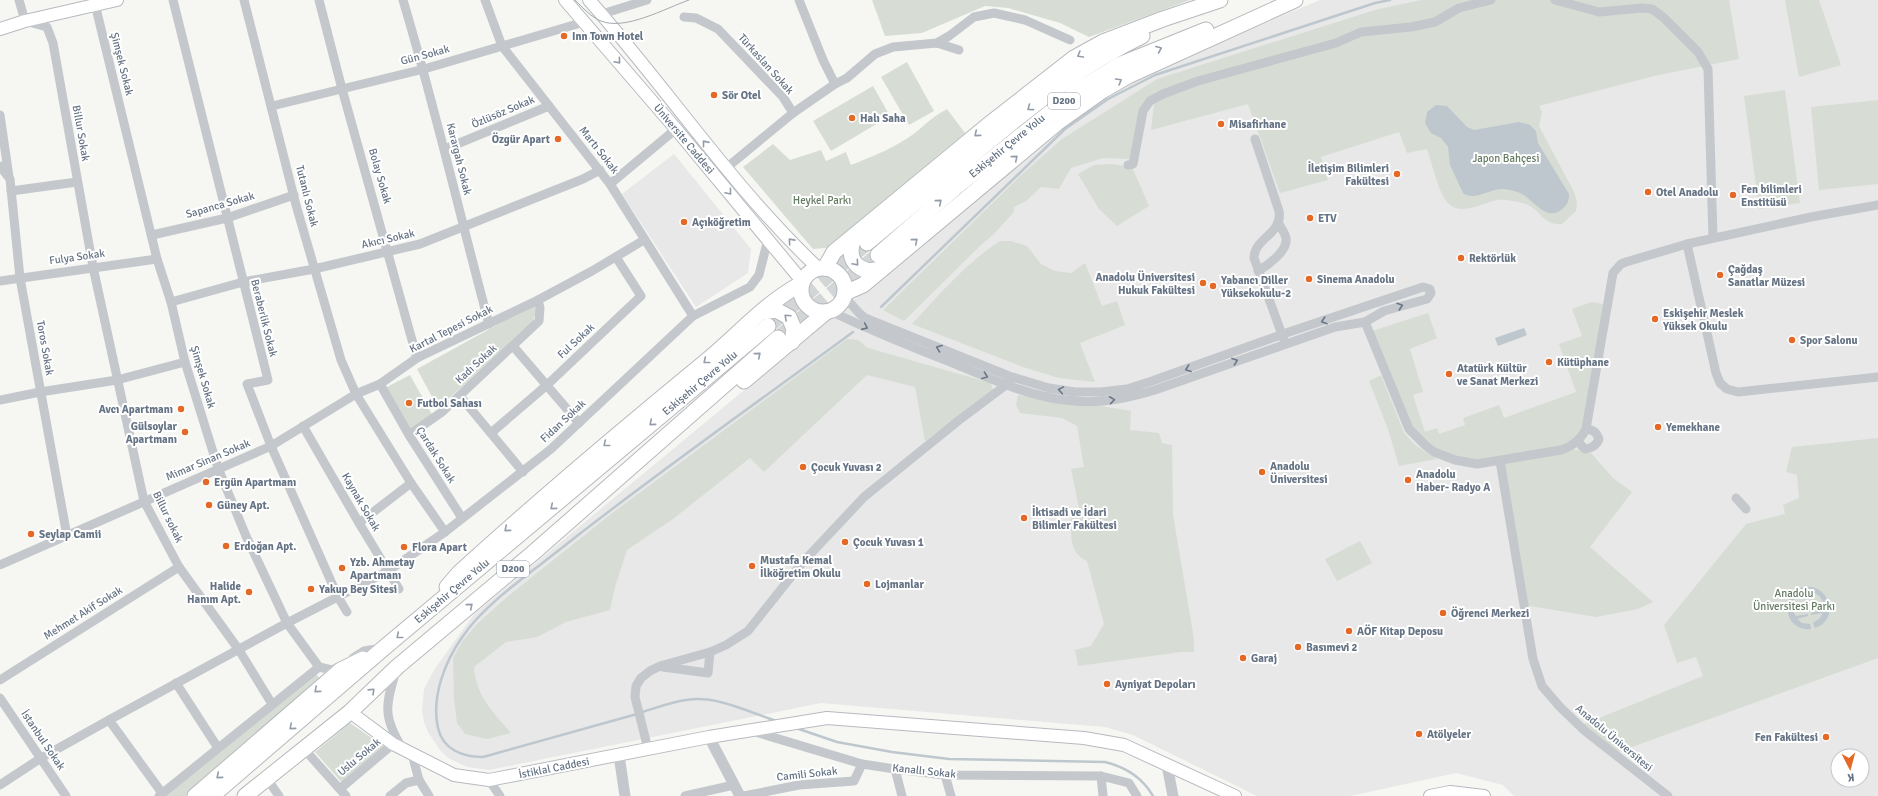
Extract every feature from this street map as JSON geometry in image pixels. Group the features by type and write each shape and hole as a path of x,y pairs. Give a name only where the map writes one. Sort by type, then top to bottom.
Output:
{"highway":[{"path":"822,268 834,252 862,239 987,126 1074,58 1103,42 1163,19 1220,0"},
{"name":"Eskişehir Çevre Yolu","path":"862,239 1030,108 1084,70 1125,44 1227,0"},
{"name":"Eskişehir Çevre Yolu","path":"882,261 955,188 1077,91 1119,65 1282,0"},
{"path":"844,295 863,285 882,261 1057,123 1102,91 1128,76 1296,0"},
{"path":"862,239 852,242 850,251 853,260 859,267 867,271 877,271 882,261"},
{"path":"428,612 459,572 500,535 592,455 718,351 762,312 802,282 806,275 822,268 832,269 842,279 844,295 839,305 828,311 820,312 808,307 801,296 802,282"},
{"path":"762,312 776,310 789,317 794,329 785,340"},
{"name":"Eskişehir Çevre Yolu","path":"245,796 350,712 397,667 785,340 828,311"},
{"name":"Eskişehir Çevre Yolu","path":"212,796 385,647 768,326"},
{"path":"195,796 340,670 385,647"},
{"path":"254,796 350,712"}],"main road":[{"path":"0,29 95,2 117,0"},
{"name":"Üniversite Caddesi","path":"565,0 676,129 802,282"},
{"name":"Üniversite Caddesi","path":"589,0 602,14 725,169 800,251 822,268"},
{"name":"İstiklal Caddesi","path":"350,712 393,744 454,776 489,780 619,756 709,737"},
{"path":"750,730 827,718 1096,740 1124,745 1235,796"},
{"name":"Kanallı Sokak","path":"709,737 750,730"},
{"path":"1430,796 1451,794 1484,796"}],"street":[{"path":"19,0 25,21"},
{"name":"Beraberlik Sokak","path":"173,0 268,380 247,384 272,446 338,596 347,612"},
{"name":"Tutanlı Sokak","path":"244,0 294,195 341,360 356,394 411,483 445,532"},
{"name":"Bolay Sokak","path":"319,0 342,89 389,251 417,358"},
{"name":"Karargah Sokak","path":"403,0 424,69 445,149 463,228 489,324"},
{"name":"Martı Sokak","path":"485,0 502,46 610,184 693,316"},
{"path":"602,14 647,0"},
{"path":"799,0 823,60 835,84"},
{"path":"1128,165 1133,164 1143,111 1150,102 1163,94 1198,81 1336,43 1361,32 1411,27 1435,22 1459,8 1491,0"},
{"path":"1555,0 1599,12 1642,8 1652,9 1698,52 1708,69 1713,238"},
{"name":"Şimşek Sokak","path":"95,2 157,259 171,302 186,362 218,468 246,536 287,623 320,667"},
{"path":"937,43 974,17 994,13 1025,20 1070,40"},
{"name":"Türkaslan Sokak","path":"684,17 696,18 718,29 783,97 793,114"},
{"name":"Billur Sokak","path":"25,21 47,27 55,55 93,267"},
{"name":"Gün Sokak","path":"272,106 424,69 584,22"},
{"path":"725,169 793,114 835,84 847,78 875,54 893,47 937,43 959,50"},
{"name":"Özlüsöz Sokak","path":"445,149 549,106"},
{"name":"Toros Sokak","path":"0,115 10,179 20,278 68,536"},
{"path":"610,184 676,129"},
{"path":"1255,139 1279,211 1279,224 1285,234 1286,240 1286,245 1275,258 1258,271"},
{"path":"0,166 10,179"},
{"name":"Akıcı Sokak","path":"171,302 243,282 314,269 420,244 463,228 582,179 600,170"},
{"path":"11,191 77,182"},
{"name":"Sapanca Sokak","path":"152,235 227,218 294,195"},
{"path":"1354,310 1365,321 1409,429 1416,438 1434,452 1455,460 1477,464 1568,448 1579,444 1586,429 1613,274 1616,268 1621,264 1687,244 1713,238 1878,205"},
{"path":"1279,224 1255,250 1254,258 1284,339"},
{"name":"Fidan Sokak","path":"0,785 41,758 176,683 338,596 388,571 445,532 551,449 693,316 750,287 759,274 768,239"},
{"name":"Kartal Tepesi Sokak","path":"272,446 356,394 380,384 417,358 538,300 644,240"},
{"path":"1687,244 1716,373 1720,383 1727,389 1738,392 1878,377"},
{"name":"Ful Sokak","path":"491,433 547,385 641,296 616,257"},
{"name":"Fulya Sokak","path":"0,281 157,259"},
{"name":"Billur sokak","path":"93,267 144,501 179,567 239,650 272,704"},
{"path":"828,311 1006,385 1047,397 1074,401 1102,402 1129,398 1155,390 1284,339 1354,310 1423,287 1430,289 1430,296 1427,299 1384,311 1365,321 1284,339 1127,389 1101,392 1075,392 1049,388 1015,378 865,318 858,313 844,295"},
{"name":"Kadı Sokak","path":"409,435 442,412 539,322 540,308 538,300"},
{"path":"1365,321 1368,306"},
{"path":"513,346 579,423"},
{"path":"0,400 40,392 118,380 186,362"},
{"path":"648,750 636,701 635,689 637,683 650,671 660,666 710,652 737,639 748,631 802,563 864,497 958,421 1015,378"},
{"name":"Çardak Sokak","path":"380,384 409,435 462,518"},
{"path":"460,396 523,472"},
{"name":"Kaynak Sokak","path":"303,426 399,589"},
{"path":"1579,444 1584,448 1591,448 1596,445 1599,439 1597,433 1593,430 1586,429"},
{"name":"Mimar Sinan Sokak","path":"0,565 218,468 272,446"},
{"name":"Anadolu Üniversitesi","path":"1500,461 1533,659 1542,686 1560,707 1585,731 1668,796"},
{"path":"359,523 411,483"},
{"path":"1736,498 1746,509"},
{"name":"Mehmet Akif Sokak","path":"0,680 179,567"},
{"path":"109,720 161,795 272,704 320,667 332,670 364,651 385,647"},
{"path":"660,666 708,673 710,652"},
{"path":"397,667 387,698 388,716 394,735 408,752 419,780 429,796"},
{"path":"176,683 218,748"},
{"name":"İstanbul Sokak","path":"0,698 66,796"},
{"name":"Kanallı Sokak","path":"750,730 862,764 945,775 1101,776 1129,783 1137,796"},
{"path":"709,737 740,796"},
{"name":"Uslu Sokak","path":"344,792 393,744"},
{"path":"305,750 344,792"},
{"path":"619,756 624,796"},
{"name":"Camili Sokak","path":"744,796 798,785 854,782 862,764"},
{"path":"1166,765 1173,796"},
{"path":"895,769 902,796"},
{"path":"945,775 951,796"},
{"path":"1101,776 1102,796"},
{"path":"390,796 406,783 419,780"},
{"path":"489,780 500,796"},
{"path":"270,783 279,796"},
{"path":"685,796 734,785"}],"shaded area":[{"name":"Anadolu Üniversitesi","path":"1320,0 1878,0 1878,796 1514,796 1503,785 1456,773 1350,796 1257,796 1133,735 1105,727 821,703 489,770 467,767 448,758 440,750 428,732 424,722 422,711 424,689 434,670 475,613 1084,110 1153,70"},
{"path":"1436,105 1447,106 1467,127 1474,130 1519,122 1530,125 1536,131 1538,143 1569,194 1566,205 1555,213 1550,213 1540,208 1522,194 1511,190 1499,189 1472,196 1463,193 1450,165 1448,147 1441,138 1431,133 1425,123 1427,112"},
{"name":"Açıköğretim","path":"674,154 751,249 748,273 696,307 622,194"},
{"path":"1524,328 1527,335 1498,346 1495,338"},
{"path":"1803,587 1812,587 1820,590 1828,603 1828,618 1823,624 1815,628 1813,623 1820,618 1823,613 1811,615 1811,613 1824,609 1822,600 1811,592 1798,596 1794,601 1793,608 1796,616 1808,614 1808,616 1797,619 1802,623 1810,624 1811,629 1802,628 1795,625 1790,619 1788,612 1790,598 1795,592"}],"green space":[{"path":"872,0 1190,0 1089,37 1060,23 1008,8 985,6 922,33 885,36"},
{"name":"Japon Bahçesi","path":"1421,0 1729,0 1739,59 1654,76 1539,106 1542,112 1539,126 1574,192 1577,202 1576,211 1562,224 1555,224 1546,220 1526,204 1508,200 1498,200 1476,207 1461,209 1455,208 1443,196 1427,149 1407,153 1399,132 1321,157 1328,180 1280,193 1248,104 1151,130 1155,95 1147,100 1131,159 1103,158 1071,168 1059,189 1041,187 1026,201 1014,207 1014,212 995,233 904,321 883,310 1020,176 1062,139 1157,79 1375,10"},
{"path":"1785,0 1819,0 1841,65 1799,77"},
{"name":"Halı Saha","path":"907,62 934,111 909,125 881,77"},
{"name":"Halı Saha","path":"873,86 890,116 831,151 813,121"},
{"path":"1785,90 1800,203 1759,209 1744,96"},
{"path":"1878,100 1878,184 1819,190 1811,107"},
{"name":"Heykel Parkı","path":"947,109 965,133 826,248 813,249 743,167 773,144 790,160 821,150 826,161 846,152 851,165 900,143 915,133 933,117"},
{"path":"1111,164 1132,167 1149,206 1117,226 1099,209 1078,174 1094,165"},
{"path":"1000,241 1011,241 1027,246 1041,264 1055,271 1071,273 1085,263 1102,306 1117,301 1125,325 1080,343 1095,382 1059,378 1023,367 912,324 964,269"},
{"path":"1592,302 1608,305 1586,429 1568,448 1591,453 1613,478 1632,492 1590,547 1653,602 1638,609 1596,617 1524,605 1500,461 1455,460 1416,438 1369,332 1428,313 1437,338 1410,349 1423,392 1413,395 1425,432 1437,428 1439,434 1465,425 1463,418 1499,405 1504,418 1576,392 1559,344 1582,336 1572,309"},
{"path":"535,304 536,312 532,324 438,408 417,369"},
{"path":"847,339 858,340 868,348 991,383 993,390 925,441 915,387 867,375 764,472 750,458 673,519 627,550 615,587 610,610 566,622 537,637 506,642 474,667 478,687 486,703 511,733 487,739 465,734 457,723 454,699 453,658 462,642 476,625 507,597 611,514"},
{"name":"Futbol Sahası","path":"410,375 434,418 409,432 383,389"},
{"path":"1381,375 1404,433 1415,445 1437,459 1399,466 1388,429 1369,381"},
{"path":"1018,395 1131,411 1130,430 1159,433 1162,443 1172,445 1173,515 1194,639 1194,652 1181,652 1078,666 1075,650 1091,646 1104,624 1087,561 1081,558 1077,553 1071,537 1071,518 1080,513 1071,469 1084,467 1077,426 1062,418 1020,413 1016,405"},
{"name":"Anadolu Üniversitesi Parkı","path":"1878,438 1878,658 1618,752 1582,725 1703,676 1696,657 1677,663 1664,625 1746,524 1785,514 1783,505 1799,498 1797,475 1786,472 1792,447"},
{"path":"1360,541 1372,563 1337,581 1325,559"},
{"path":"314,672 323,682 188,796 161,796"},
{"path":"350,723 385,747 344,785 315,752"}],"waterway":[{"path":"881,307 1065,129 1108,99 1155,75 1375,3 1390,0"},
{"path":"637,714 483,757 476,757 461,754 449,747 444,742 438,728 436,704 445,668 456,646 473,623 498,598 638,489 853,332"},
{"path":"642,712 675,702 697,699 732,705 776,721"},
{"path":"796,728 837,742 892,752 949,759 1105,762 1127,770 1139,778 1153,796"}],"tunnel":[{"path":"768,326 867,243"},
{"path":"778,338 878,255"}],"tram line":[{"path":"575,0 594,17 601,21 611,23 633,21 689,0"}],"place":[{"name":"Inn Town Hotel","path":"564,36"},
{"name":"Sör Otel","path":"714,95"},
{"name":"Halı Saha","path":"852,118"},
{"name":"Misafirhane","path":"1221,124"},
{"name":"Özgür Apart","path":"558,139"},
{"name":"İletişim Bilimleri Fakültesi","path":"1397,174"},
{"name":"Otel Anadolu","path":"1648,192"},
{"name":"Fen bilimleri Enstitüsü","path":"1733,195"},
{"name":"ETV","path":"1310,218"},
{"name":"Açıköğretim","path":"684,222"},
{"name":"Rektörlük","path":"1461,258"},
{"name":"Çağdaş Sanatlar Müzesi","path":"1720,275"},
{"name":"Sinema Anadolu","path":"1309,279"},
{"name":"Anadolu Üniversitesi Hukuk Fakültesi","path":"1203,283"},
{"name":"Yabancı Diller Yüksekokulu-2","path":"1213,286"},
{"name":"Eskişehir Meslek Yüksek Okulu","path":"1655,319"},
{"name":"Spor Salonu","path":"1792,340"},
{"name":"Kütüphane","path":"1549,362"},
{"name":"Atatürk Kültür ve Sanat Merkezi","path":"1449,374"},
{"name":"Futbol Sahası","path":"409,403"},
{"name":"Avcı Apartmanı","path":"181,409"},
{"name":"Yemekhane","path":"1658,427"},
{"name":"Gülsoylar Apartmanı","path":"185,432"},
{"name":"Çocuk Yuvası 2","path":"803,467"},
{"name":"Anadolu Üniversitesi","path":"1262,472"},
{"name":"Anadolu Haber- Radyo A","path":"1408,480"},
{"name":"Ergün Apartmanı","path":"206,482"},
{"name":"Güney Apt.","path":"209,505"},
{"name":"İktisadi ve İdari Bilimler Fakültesi","path":"1024,518"},
{"name":"Seylap Camii","path":"31,534"},
{"name":"Çocuk Yuvası 1","path":"845,542"},
{"name":"Erdoğan Apt.","path":"226,546"},
{"name":"Flora Apart","path":"404,547"},
{"name":"Mustafa Kemal İlköğretim Okulu","path":"752,566"},
{"name":"Yzb. Ahmetay Apartmanı","path":"342,568"},
{"name":"Lojmanlar","path":"867,584"},
{"name":"Yakup Bey Sitesi","path":"311,589"},
{"name":"Halide Hanım Apt.","path":"249,592"},
{"name":"Öğrenci Merkezi","path":"1443,613"},
{"name":"AÖF Kitap Deposu","path":"1349,631"},
{"name":"Basımevi 2","path":"1298,647"},
{"name":"Garaj","path":"1243,658"},
{"name":"Ayniyat Depoları","path":"1107,684"},
{"name":"Atölyeler","path":"1419,734"},
{"name":"Fen Fakültesi","path":"1826,737"}]}
